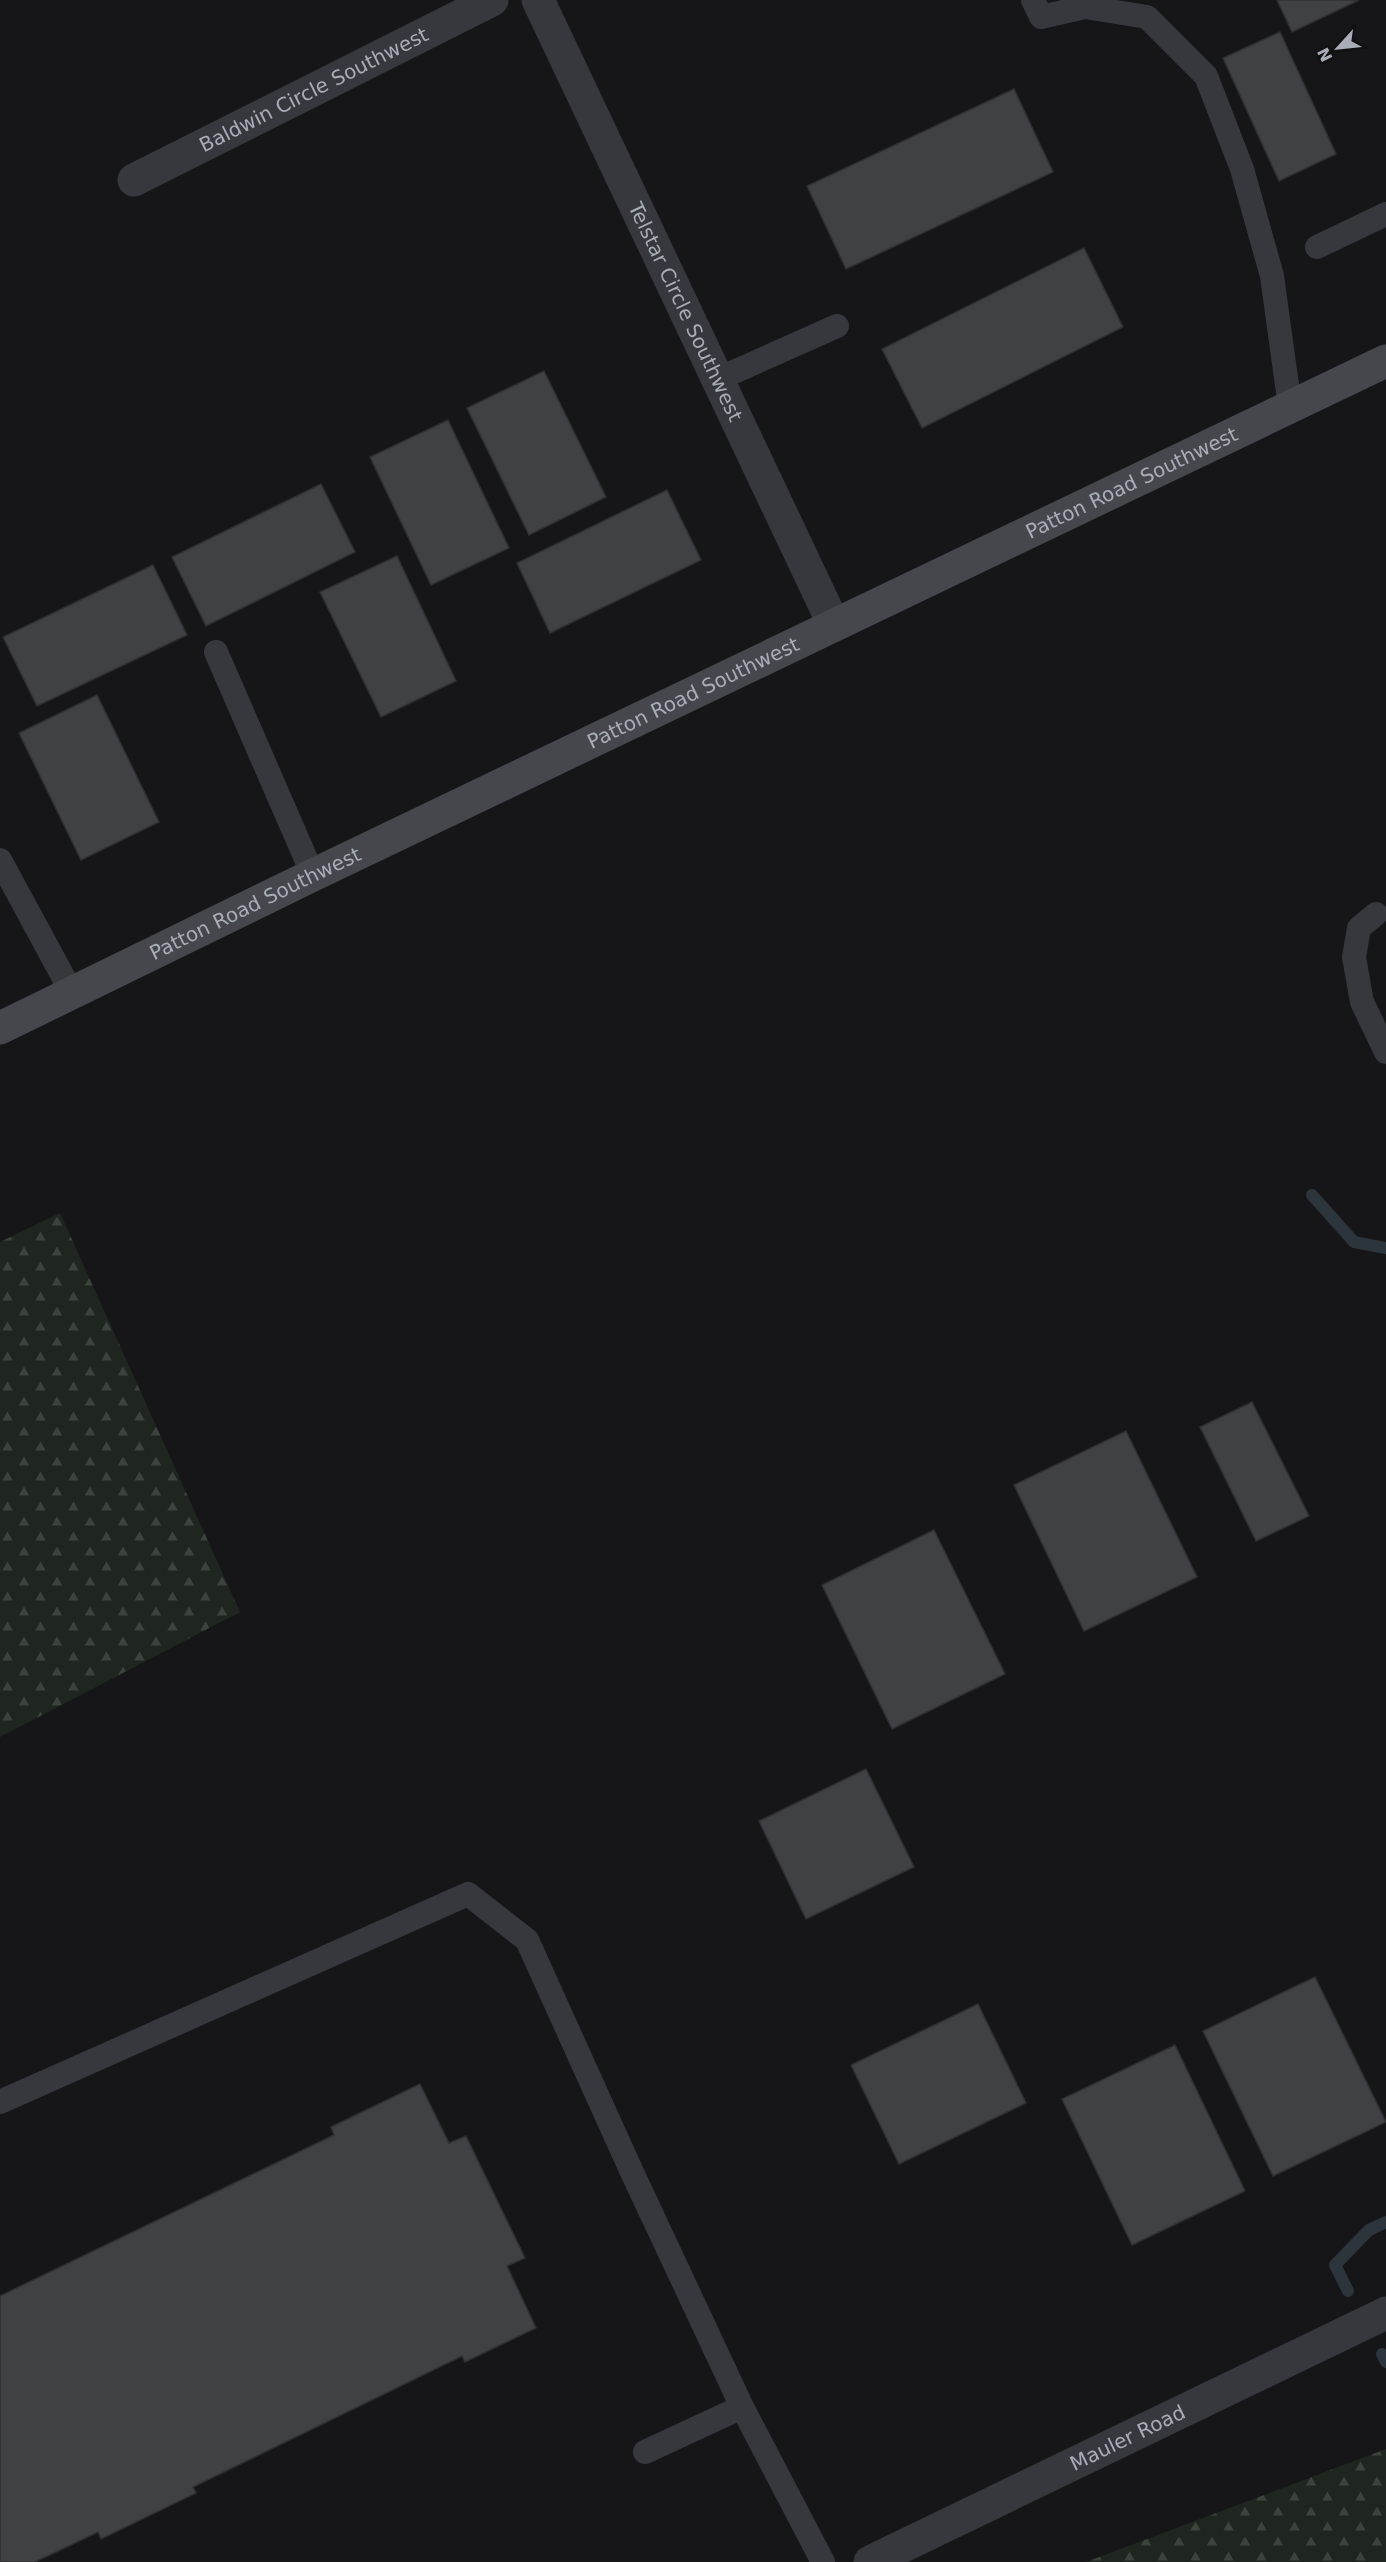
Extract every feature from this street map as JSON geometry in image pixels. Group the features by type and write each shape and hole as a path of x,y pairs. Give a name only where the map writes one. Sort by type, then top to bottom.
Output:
{"main road":[{"name":"Patton Road Southwest","path":"0,1028 313,875 1386,361"}],"street":[{"name":"Baldwin Circle Southwest","path":"134,180 492,0"},
{"name":"Telstar Circle Southwest","path":"538,0 834,625"},
{"name":"Mauler Road","path":"870,2562 1386,2313"}],"lane":[{"path":"1033,0 1041,17 1085,7 1147,17 1206,76 1242,169 1272,276 1290,407"},
{"path":"1317,247 1386,214"},
{"path":"718,379 837,326"},
{"path":"216,652 313,875"},
{"path":"0,860 72,993"},
{"path":"1376,914 1359,928 1354,957 1362,1002 1384,1041"},
{"path":"0,2102 468,1894 527,1940 630,2170 742,2407 823,2562"},
{"path":"645,2452 742,2407"}],"green space":[{"path":"60,1213 240,1612 0,1737 0,1242"},
{"path":"1386,2449 1386,2562 1086,2562"}],"building":[{"path":"1277,0 1359,0 1292,32"},
{"path":"1280,32 1336,154 1279,181 1223,58"},
{"path":"1014,89 1053,172 846,269 807,186"},
{"path":"1084,248 1123,327 922,428 882,349"},
{"path":"544,371 606,497 529,535 467,408"},
{"path":"448,420 509,548 431,585 370,457"},
{"path":"321,484 355,552 206,626 172,557"},
{"path":"667,490 701,560 550,633 517,563"},
{"path":"397,556 456,681 381,717 320,592"},
{"path":"153,565 187,635 37,706 3,637"},
{"path":"97,695 159,822 81,860 19,733"},
{"path":"1252,1402 1309,1516 1256,1541 1200,1427"},
{"path":"1126,1431 1197,1577 1084,1631 1014,1485"},
{"path":"934,1530 1005,1674 892,1729 822,1585"},
{"path":"866,1769 914,1867 806,1919 759,1821"},
{"path":"1315,1977 1386,2122 1273,2176 1203,2031"},
{"path":"978,2004 1026,2103 899,2164 851,2065"},
{"path":"1175,2045 1245,2191 1132,2245 1062,2099"},
{"path":"420,2084 449,2143 466,2136 525,2258 507,2266 536,2328 465,2362 462,2356 193,2487 196,2493 101,2539 98,2532 35,2562 0,2562 0,2296 334,2135 331,2127"}],"waterway":[{"path":"1312,1195 1354,1242 1386,1248"},
{"path":"1348,2291 1335,2265 1369,2230 1386,2222"},
{"path":"1382,2354 1386,2362"}]}
